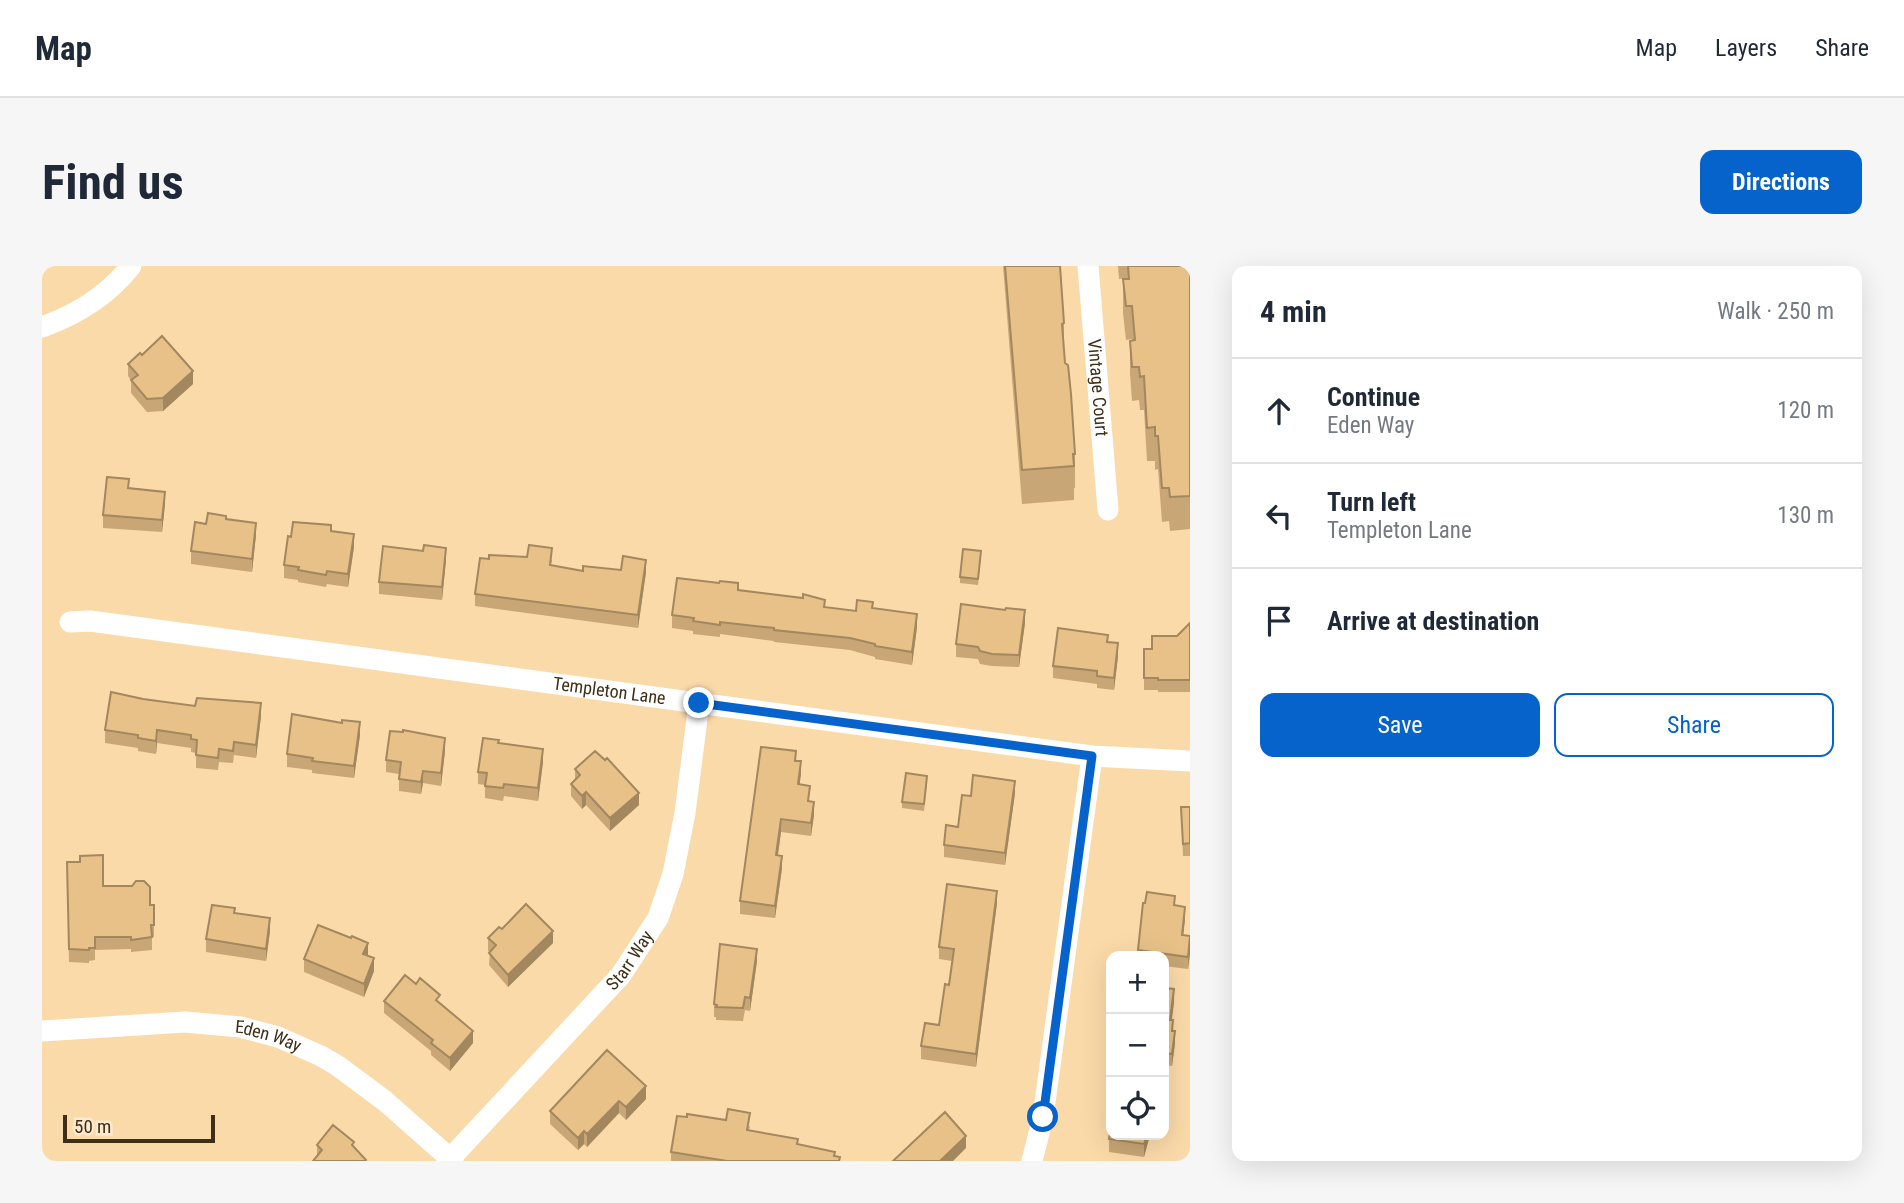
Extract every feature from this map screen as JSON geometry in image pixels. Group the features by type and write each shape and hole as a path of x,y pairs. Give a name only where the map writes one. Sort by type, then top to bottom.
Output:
{"street":[{"path":"42,327 82,309 104,293 131,266"},
{"name":"Vintage Court","path":"1088,266 1108,510"},
{"name":"Templeton Lane","path":"70,622 90,621 1092,756 1190,761"},
{"name":"Starr Way","path":"450,1160 621,975 658,918 673,874 685,813 699,703"},
{"path":"1032,1161 1043,1117 1092,756"},
{"name":"Eden Way","path":"42,1031 185,1022 240,1027 278,1037 338,1066 385,1101 450,1160"}],"building":[{"path":"1005,266 1060,266 1074,466 1022,470"},
{"path":"1128,266 1190,266 1190,496 1170,497 1169,488 1162,488 1158,436 1155,436 1155,427 1147,428 1144,376 1140,377 1139,367 1132,367 1130,341 1135,340 1132,306 1126,306 1123,279 1129,279"},
{"path":"162,336 193,371 163,398 147,399 131,380 138,375 128,364"},
{"path":"107,477 129,479 128,488 165,492 162,520 103,515"},
{"path":"208,513 226,516 226,519 256,523 252,559 191,551 195,522 206,524"},
{"path":"293,522 331,525 331,531 354,534 348,574 327,571 326,575 284,565"},
{"path":"424,545 446,548 442,587 379,582 383,546 423,551"},
{"path":"529,545 552,548 550,565 583,571 583,566 621,570 623,556 646,560 638,615 475,594 480,558 489,559 489,555 527,557"},
{"path":"963,549 981,551 978,579 960,577"},
{"path":"677,578 738,583 738,590 803,598 803,594 825,600 824,607 856,611 857,600 873,602 872,608 917,614 912,652 875,646 850,638 720,622 720,625 672,615"},
{"path":"961,604 1025,610 1019,655 992,654 980,651 978,647 956,644"},
{"path":"1190,623 1190,680 1144,678 1144,649 1152,649 1152,636 1177,636"},
{"path":"1058,628 1108,635 1107,642 1118,643 1114,678 1097,676 1097,671 1053,666"},
{"path":"111,692 195,706 197,698 261,703 256,745 234,742 233,751 219,749 218,758 196,755 197,740 191,739 191,735 157,730 156,741 105,730"},
{"path":"292,714 342,723 342,720 360,722 354,766 312,761 313,758 287,754"},
{"path":"403,730 445,738 441,773 423,771 421,782 399,779 401,762 386,760 390,731"},
{"path":"483,738 499,740 498,743 543,749 538,788 504,784 503,788 485,786 487,773 478,772"},
{"path":"761,747 796,751 795,761 801,761 798,784 810,786 808,801 814,802 811,823 781,819 776,855 782,856 775,906 740,901"},
{"path":"595,751 605,760 607,758 639,793 610,818 586,792 582,796 571,784 580,775 575,769"},
{"path":"906,773 927,776 924,804 902,802"},
{"path":"973,775 1015,781 1005,853 944,845 946,825 958,827 962,795 971,796"},
{"path":"1181,807 1190,807 1190,843 1183,844"},
{"path":"103,855 103,886 132,886 136,881 144,881 150,887 150,905 154,905 152,937 131,940 131,937 95,937 95,948 69,949 67,862 80,862 80,856"},
{"path":"947,884 997,891 976,1054 921,1046 925,1023 939,1025 945,984 949,985 954,949 939,947"},
{"path":"1147,892 1175,896 1174,905 1185,907 1182,935 1190,936 1188,957 1169,954 1169,951 1138,950"},
{"path":"526,904 553,931 508,975 489,953 496,945 488,938 499,927 502,929"},
{"path":"212,905 235,908 234,913 270,918 266,949 206,939"},
{"path":"318,925 368,943 363,954 374,958 364,984 304,959"},
{"path":"720,944 757,949 750,998 745,997 743,1008 716,1007 714,1004"},
{"path":"405,975 416,984 420,978 440,995 436,1000 473,1031 450,1058 431,1043 433,1040 384,1001"},
{"path":"1169,988 1174,989 1170,1020 1173,1020 1172,1031 1175,1031 1172,1054 1169,1054"},
{"path":"607,1050 646,1086 626,1107 619,1101 587,1134 584,1131 578,1138 550,1111"},
{"path":"728,1109 750,1113 747,1130 798,1139 797,1144 835,1152 834,1156 840,1157 839,1161 727,1161 671,1152 677,1116 687,1117 687,1114 726,1120"},
{"path":"945,1112 966,1136 940,1161 893,1161"},
{"path":"333,1125 354,1142 352,1145 365,1161 313,1161 322,1150 317,1145"},
{"path":"1116,1140 1145,1140 1144,1144"}],"route":[{"path":"699,703 1092,756 1043,1117"}]}
